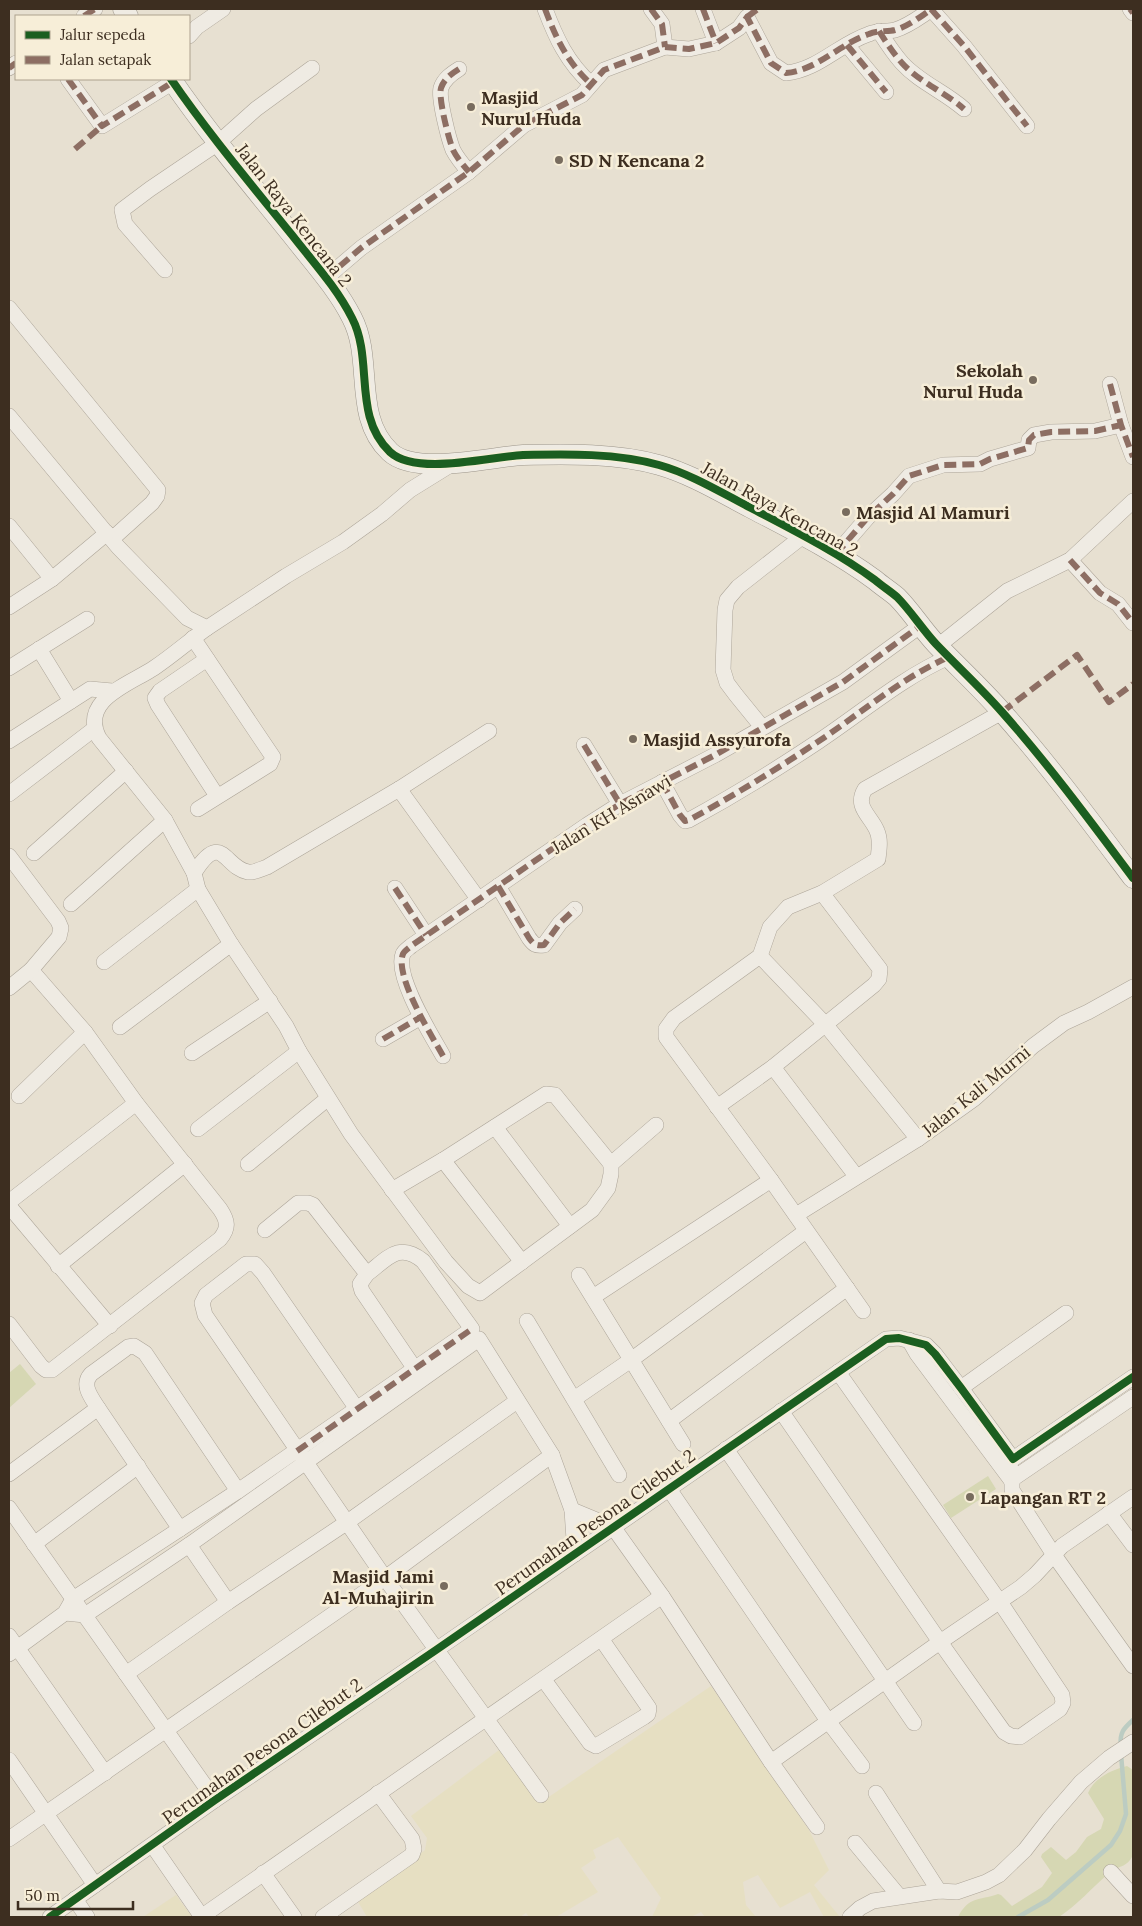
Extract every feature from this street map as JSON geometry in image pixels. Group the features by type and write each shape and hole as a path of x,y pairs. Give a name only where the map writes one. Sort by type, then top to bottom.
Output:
{"street":[{"path":"190,35 197,27 223,9"},
{"path":"545,9 552,28 571,63 591,84"},
{"path":"651,9 662,24 664,46"},
{"path":"703,9 716,43"},
{"path":"326,278 361,248 469,172 524,126 582,95 596,77 612,66 664,46 689,49 716,43 740,28 753,13 771,63 786,73 804,70 869,33 895,30 909,24 932,9 964,46 1027,126"},
{"path":"1130,9 1133,14"},
{"path":"879,31 902,63 922,80 945,94 964,109"},
{"path":"847,45 886,92"},
{"path":"165,270 125,224 122,210 218,143 256,109 312,68"},
{"path":"459,69 451,74 443,84 440,90 440,98 451,144 458,158 469,172"},
{"path":"69,80 102,126 172,80"},
{"name":"Jalan Raya Kencana 2","path":"172,80 218,143 326,278 346,306 360,336 364,353 365,402 374,431 390,452 409,462 430,464 522,455 608,456 660,465 688,475 836,554 897,597 920,626 1002,712 1075,801 1133,878"},
{"path":"9,308 158,490 157,496 152,503 110,536 52,579 9,606"},
{"path":"1110,384 1121,425 1133,457"},
{"path":"9,416 110,536 187,618 207,628"},
{"path":"836,554 868,517 894,494 909,476 942,465 980,464 990,459 1028,448 1029,440 1034,436 1051,432 1095,431 1121,425"},
{"path":"392,1190 495,1128 546,1094 556,1095 610,1164 612,1174 608,1188 592,1210 480,1293 468,1286 456,1274 392,1190 327,1098 298,1051 286,1026 231,944 198,889 194,873 165,820 99,738 94,729 94,720 97,710 112,691 154,668 207,628 286,576 343,542 382,514 410,490 456,462"},
{"path":"662,782 680,816 686,822 817,742 889,692 938,662 944,651 1007,591 1070,560 1133,501"},
{"path":"9,526 52,579"},
{"path":"762,727 727,682 723,670 724,610 727,600 738,586 803,536"},
{"path":"1070,560 1100,593 1118,604 1132,619"},
{"path":"9,668 87,619"},
{"name":"Jalan KH Asnawi","path":"444,1056 421,1017 408,988 402,962 403,953 426,935 587,824 620,804 715,755 843,682 920,626"},
{"path":"193,638 273,757 270,764 198,809"},
{"path":"39,649 71,701"},
{"path":"207,659 160,691 155,698 217,796"},
{"path":"9,741 90,689 112,691"},
{"path":"863,1311 771,1180 666,1037 666,1029 674,1018 760,956 770,927 788,907 822,893 878,859 880,840 877,831 861,804 861,796 865,789 1002,712"},
{"path":"9,794 94,729"},
{"path":"194,873 203,858 216,853 222,854 240,869 249,872 267,867 399,789 489,731"},
{"path":"584,745 620,804"},
{"path":"34,853 126,771"},
{"path":"399,789 479,900"},
{"path":"71,904 165,820"},
{"path":"9,988 31,970 60,937 61,928 58,921 10,861"},
{"path":"498,886 529,938 533,944 538,946 544,945 560,923 575,910"},
{"path":"395,888 426,935"},
{"path":"104,962 198,889"},
{"path":"717,1107 773,1067 874,985 879,978 880,969 822,893"},
{"path":"120,1027 231,944"},
{"path":"760,956 825,1024 918,1139"},
{"path":"9,1324 41,1366 46,1370 58,1366 220,1239 225,1232 227,1224 226,1218 136,1103 85,1032 31,970"},
{"name":"Jalan Kali Murni","path":"796,1215 918,1139 974,1099 1046,1036 1064,1023 1133,987"},
{"path":"192,1053 270,1001"},
{"path":"383,1039 421,1017"},
{"path":"20,1096 85,1032"},
{"path":"198,1129 298,1051"},
{"path":"773,1067 856,1176"},
{"path":"248,1164 327,1098"},
{"path":"9,1202 136,1103"},
{"path":"610,1164 656,1125"},
{"path":"495,1128 570,1226"},
{"path":"443,1160 522,1262"},
{"path":"58,1266 185,1164"},
{"path":"592,1297 771,1180"},
{"path":"265,1230 298,1203 313,1205 367,1274"},
{"path":"9,1206 110,1326"},
{"path":"574,1399 631,1360 806,1231"},
{"path":"65,1613 85,1615 190,1545 358,1409 416,1369 472,1329 423,1261 415,1254 409,1252 395,1253 367,1274 360,1284 362,1292 416,1369"},
{"path":"358,1409 264,1273 255,1264 246,1264 206,1295 202,1308 301,1457 436,1650 541,1795"},
{"path":"579,1275 682,1444"},
{"path":"668,1421 847,1288"},
{"path":"961,1388 1066,1313"},
{"path":"527,1321 619,1475"},
{"name":"Perumahan Pesona Cilebut 2","path":"50,1917 215,1800 436,1650 886,1339 899,1338 909,1340 926,1346 935,1354 1014,1459"},
{"path":"105,1773 12,1646 65,1613 73,1599 238,1491 301,1457 479,1340 552,1455 572,1510 575,1554"},
{"path":"909,1340 917,1354 1011,1480"},
{"path":"180,1529 98,1408 87,1388 88,1378 128,1347 140,1348 145,1353 238,1491"},
{"path":"781,1412 1004,1732 1020,1738 1060,1709 1063,1703 1062,1695 1000,1602 838,1372"},
{"path":"1011,1480 1131,1388"},
{"path":"1131,1388 1014,1459 1011,1480 1012,1490 1054,1555 1133,1666"},
{"path":"126,1674 228,1602 346,1523 517,1401"},
{"path":"9,1474 98,1408"},
{"path":"726,1449 914,1723"},
{"path":"9,1839 385,1578 552,1455"},
{"path":"34,1544 138,1466"},
{"path":"669,1489 828,1721 862,1766"},
{"path":"771,1762 884,1681 1000,1602 1035,1575 1073,1537 1133,1497"},
{"path":"9,1508 215,1800"},
{"path":"572,1510 613,1527 662,1596 771,1762 817,1827"},
{"path":"1109,1513 1133,1545"},
{"path":"190,1545 228,1602"},
{"path":"152,1846 202,1917 378,1793 602,1640 662,1596"},
{"path":"544,1680 590,1743 596,1746 644,1718 648,1714 648,1708 602,1640"},
{"path":"850,1917 860,1908 873,1901 939,1891 957,1892 986,1882 999,1875 1025,1850 1081,1782 1112,1756 1130,1745"},
{"path":"9,1760 95,1885"},
{"path":"323,1917 412,1855 414,1849 412,1839 378,1793"},
{"path":"876,1793 939,1891"},
{"path":"855,1843 899,1896"},
{"path":"1111,1872 1133,1896"},
{"path":"263,1873 294,1917"},
{"path":"75,1899 87,1917"}],"shaded area":[{"path":"711,1686 809,1830 829,1870 814,1885 840,1917 824,1917 810,1892 780,1908 758,1875 743,1882 746,1905 756,1917 705,1917 701,1912 691,1917 652,1917 661,1898 618,1837 593,1850 596,1858 581,1868 598,1892 556,1917 529,1917 526,1913 520,1917 367,1917 357,1900 382,1884 425,1850 427,1838 411,1816 499,1750 508,1758 540,1803"},
{"path":"176,1895 192,1917 143,1917"}],"green space":[{"path":"20,1364 36,1384 9,1408 9,1373"},
{"name":"Lapangan RT 2","path":"988,1476 996,1489 951,1518 943,1505"},
{"path":"1127,1766 1133,1770 1133,1855 1128,1862 1109,1873 1059,1917 958,1917 970,1902 975,1900 998,1894 1012,1906 1042,1887 1052,1873 1041,1857 1042,1854 1051,1847 1066,1860 1076,1852 1087,1837 1101,1829 1104,1819 1088,1793 1099,1778"}],"waterway":[{"path":"1121,1746 1123,1731 1133,1720"},
{"path":"1018,1917 1048,1900 1111,1845 1120,1831 1126,1814 1121,1754"}],"marked path":[{"path":"86,15 95,9"},
{"path":"545,9 563,49 575,67 591,84"},
{"path":"651,9 662,24 665,47"},
{"path":"703,9 716,43"},
{"path":"747,17 758,9"},
{"path":"931,9 964,46 1027,126"},
{"path":"326,278 361,248 469,172 524,125 582,95 604,70 665,47 689,49 716,43 739,28 747,17 771,63 786,73 798,71 818,62 858,38 872,33 895,30 915,21 932,9"},
{"path":"1130,9 1133,13"},
{"path":"879,31 909,70 964,109"},
{"path":"847,45 886,92"},
{"path":"9,68 15,64"},
{"path":"459,69 444,82 440,93 442,109 453,150 469,172"},
{"path":"69,80 102,126 173,82"},
{"path":"75,149 102,126"},
{"path":"1110,384 1121,425 1133,457"},
{"path":"836,554 868,517 909,476 943,465 980,464 990,459 1028,448 1029,440 1034,435 1051,432 1095,431 1121,425"},
{"path":"1070,560 1100,593 1118,604 1133,623"},
{"path":"443,1056 409,991 402,964 405,951 620,804 715,755 843,682 920,626"},
{"path":"1002,712 1077,655 1109,702 1133,684"},
{"path":"662,782 680,815 685,821 689,820 787,762 882,696 932,665 949,657"},
{"path":"584,745 620,804"},
{"path":"498,886 529,938 537,945 544,945 560,923 575,909"},
{"path":"395,888 426,935"},
{"path":"383,1039 421,1017"},
{"path":"297,1451 472,1329"}],"cycle path":[{"path":"172,80 215,139 324,275 346,307 358,334 362,352 367,405 371,422 378,438 390,452 402,459 417,463 435,464 523,455 592,455 643,461 671,469 718,490 830,551 875,580 902,602 936,644 986,694 1036,752 1133,878"},
{"path":"50,1917 215,1800 436,1650 886,1339 899,1338 926,1345 961,1388 1013,1459 1133,1377"}],"place":[{"name":"Masjid Nurul Huda","path":"471,107"},
{"name":"SD N Kencana 2","path":"559,160"},
{"name":"Sekolah Nurul Huda","path":"1033,380"},
{"name":"Masjid Al Mamuri","path":"846,512"},
{"name":"Masjid Assyurofa","path":"633,739"},
{"name":"Lapangan RT 2","path":"970,1497"},
{"name":"Masjid Jami Al-Muhajirin","path":"444,1586"}]}
